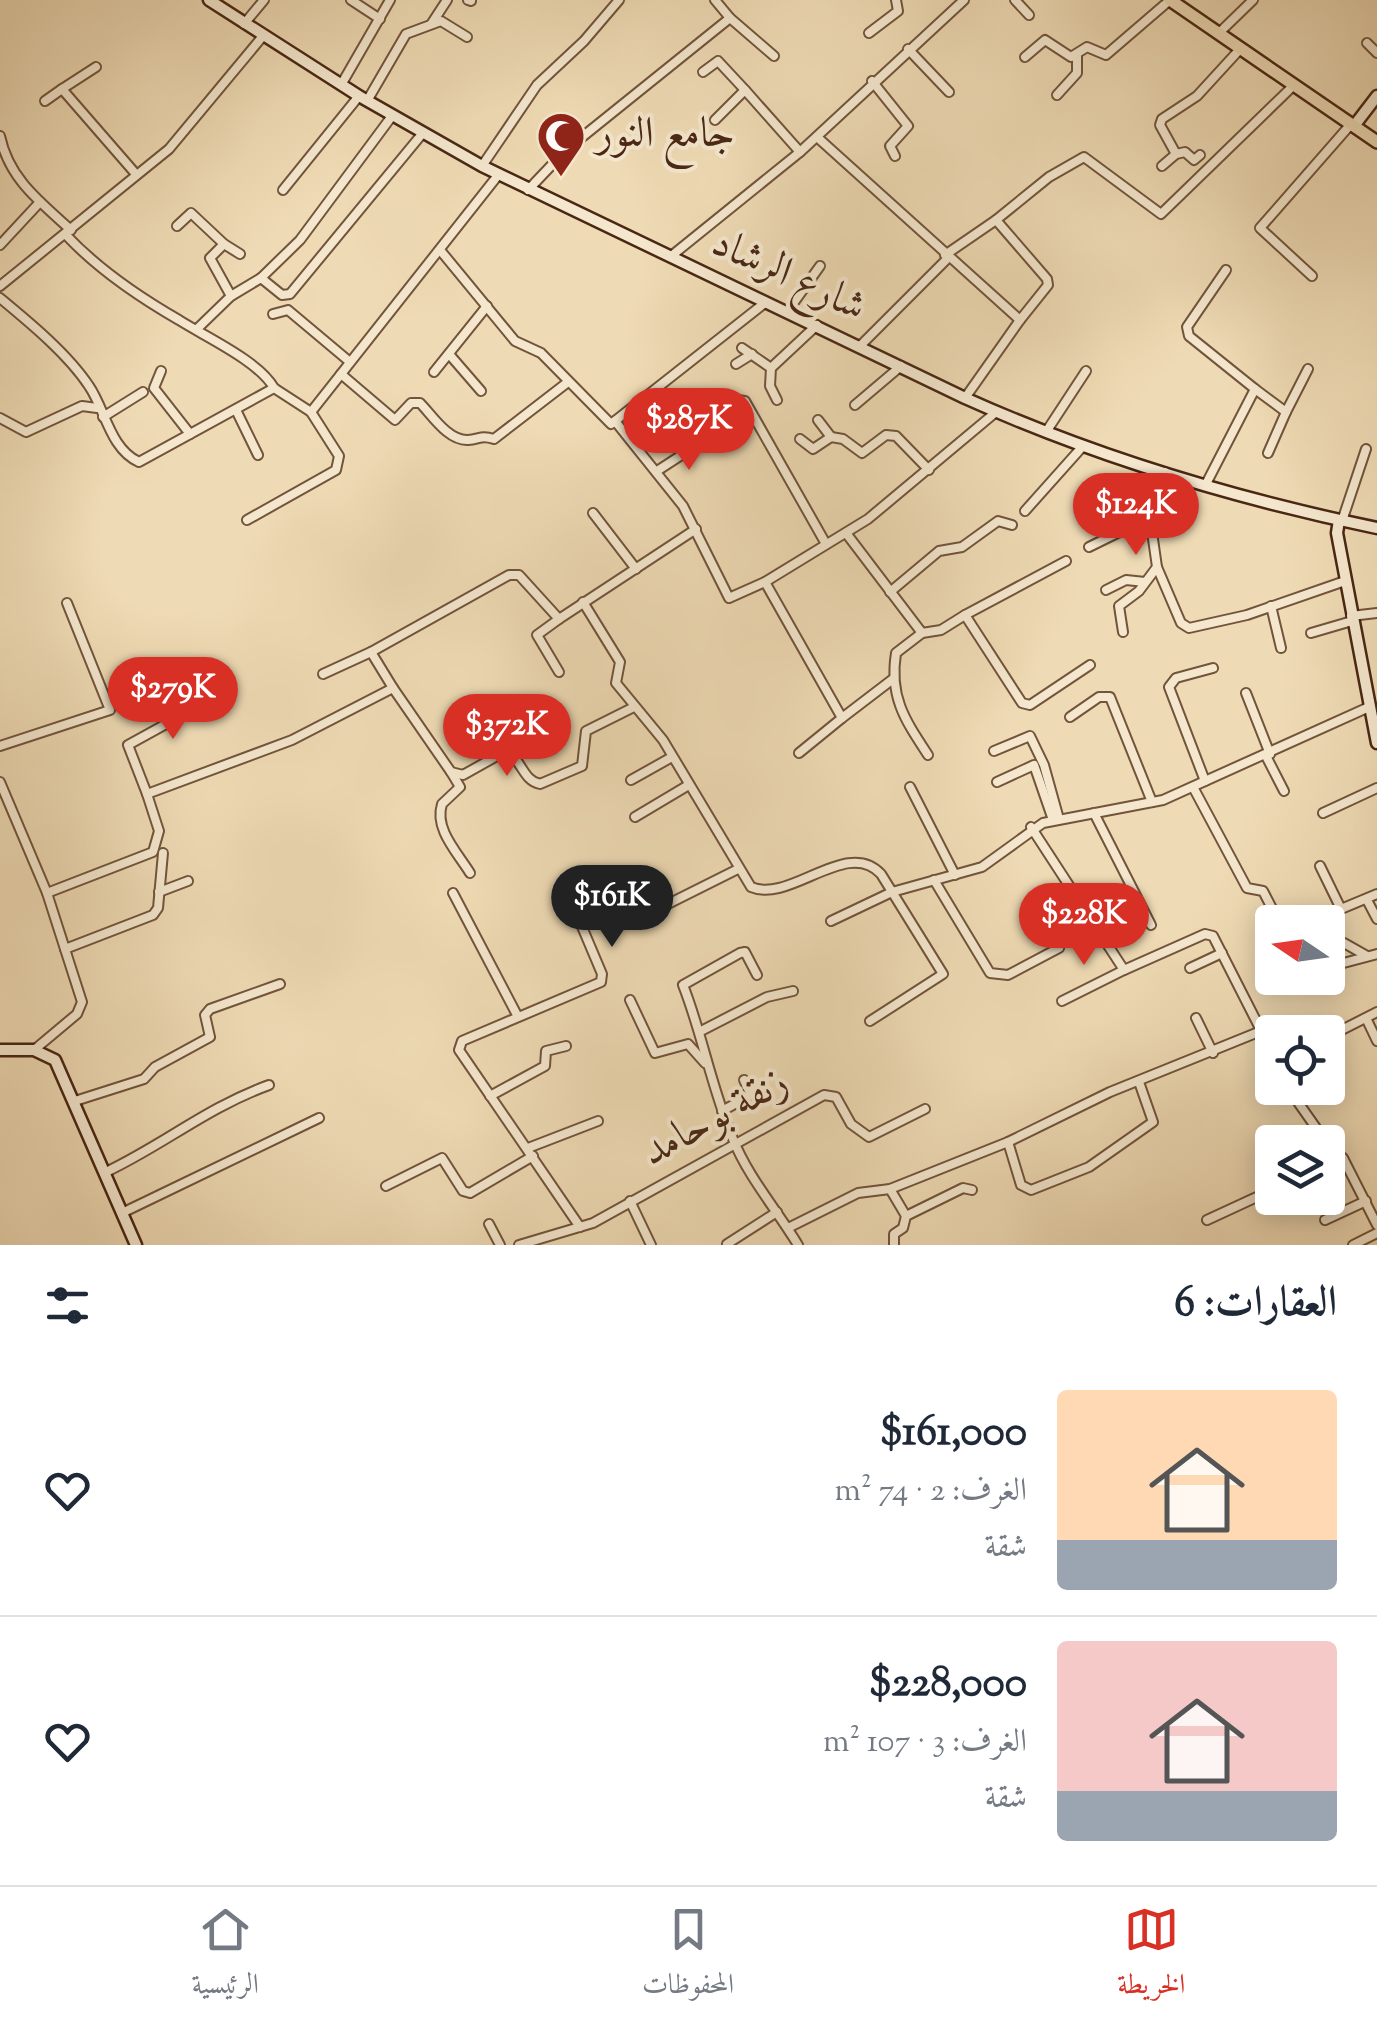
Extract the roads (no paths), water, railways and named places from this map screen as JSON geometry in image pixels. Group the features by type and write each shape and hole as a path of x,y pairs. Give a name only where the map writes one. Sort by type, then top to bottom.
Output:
{"main road":[{"path":"1170,0 1268,62 1377,142"},
{"path":"1183,0 1294,85 1377,134"}],"street":[{"name":"شارع الرشاد","path":"208,0 392,116 482,166 965,398 1083,446 1165,472 1377,528"},
{"path":"244,24 264,0"},
{"path":"351,0 380,18"},
{"path":"341,85 390,0"},
{"path":"430,27 447,0"},
{"path":"715,0 774,56"},
{"path":"869,33 898,11 896,0"},
{"path":"669,258 800,152 964,0"},
{"path":"1014,0 1028,15"},
{"path":"1025,58 1045,40 1071,58 1087,47 1106,56 1170,0"},
{"path":"1222,31 1253,0"},
{"path":"482,166 538,85 584,41 615,1"},
{"path":"528,190 566,150 730,18"},
{"path":"283,190 363,98 406,34 441,21 467,37"},
{"path":"0,286 69,233 184,134 263,36"},
{"path":"1367,43 1377,53"},
{"path":"1176,154 1160,125 1162,119 1197,96 1241,48"},
{"path":"908,49 949,92"},
{"path":"1057,95 1076,73 1077,56"},
{"path":"703,72 718,61 800,152"},
{"path":"44,101 96,67"},
{"path":"872,82 908,126 890,146 896,156"},
{"path":"860,346 947,256 1049,176 1084,157 1160,214 1294,85"},
{"path":"62,89 136,173"},
{"path":"715,120 745,90"},
{"path":"1312,276 1260,228 1377,96"},
{"path":"198,328 231,296 261,278 300,240 392,116"},
{"path":"261,278 282,296 290,294 422,134"},
{"path":"0,136 12,171 110,274 174,318 198,328 311,412 339,456 336,470 247,520"},
{"path":"816,137 1020,320"},
{"path":"1162,166 1176,154 1184,152 1194,160 1200,156"},
{"path":"311,412 499,174"},
{"path":"0,245 4,233 40,202"},
{"path":"177,226 191,213 240,254"},
{"path":"965,398 1048,285 996,220"},
{"path":"224,244 210,258 211,266 231,296"},
{"path":"440,250 522,348 541,353 611,424 766,302"},
{"path":"787,312 820,266"},
{"path":"1226,270 1187,327 1189,336 1286,412"},
{"path":"0,298 90,386 97,408 128,458 138,462 274,388"},
{"path":"273,299 350,362"},
{"path":"434,372 486,306"},
{"path":"273,314 283,308"},
{"path":"777,400 770,386 771,368 817,325"},
{"path":"742,348 771,368"},
{"path":"449,354 481,391"},
{"path":"736,364 752,354"},
{"path":"855,405 901,366"},
{"path":"1268,453 1308,369"},
{"path":"161,371 154,388 190,434"},
{"path":"1046,432 1086,372"},
{"path":"341,374 396,420 411,404 420,403 450,434 468,440 479,436 494,439 512,429 520,415 568,382"},
{"path":"1206,484 1255,389"},
{"path":"103,417 143,392"},
{"path":"710,400 714,396 721,405 730,398 745,401 826,544"},
{"path":"0,418 26,432 82,406 97,408"},
{"path":"236,410 258,455"},
{"path":"615,421 657,471 696,529 730,598 765,582 846,532 929,470 996,412"},
{"path":"818,420 830,438"},
{"path":"800,438 806,448 812,449 830,438 842,439 862,453 886,435 896,436 929,470"},
{"path":"657,471 700,443"},
{"path":"1025,510 1083,446"},
{"path":"1376,737 1336,532 1366,451 1377,456"},
{"path":"1165,472 1152,516 1158,567 1180,624 1189,628 1345,581"},
{"path":"594,513 636,569"},
{"path":"1089,548 1152,516"},
{"path":"890,592 939,551 962,546 998,521 1012,525"},
{"path":"558,672 537,635 696,529"},
{"path":"846,532 922,633"},
{"path":"928,755 899,709 894,679 896,654 922,633 941,630 1066,561"},
{"path":"1123,632 1119,606 1158,567"},
{"path":"323,674 371,652 508,575 519,575 558,619"},
{"path":"1106,590 1126,580 1145,582"},
{"path":"765,582 842,718"},
{"path":"584,602 620,662 616,682 663,740 687,786 751,887 760,890 858,862 872,865 892,892 942,974 870,1021"},
{"path":"0,746 110,710 67,604"},
{"path":"1271,606 1281,648"},
{"path":"1311,633 1377,613"},
{"path":"965,615 1022,703 1030,705 1090,665"},
{"path":"371,652 460,787 442,804 440,818 470,873"},
{"path":"1205,781 1170,687 1176,678 1213,668"},
{"path":"799,753 894,679"},
{"path":"146,794 292,740 393,688"},
{"path":"1246,693 1284,791"},
{"path":"47,894 153,852 159,831 128,746 217,696"},
{"path":"1070,717 1099,697 1110,696 1152,802"},
{"path":"451,772 463,774 504,752 515,756 533,783 547,781 582,766 586,731 634,707"},
{"path":"831,920 892,892 955,875 998,857 1031,828 1152,802 1268,755 1369,707"},
{"path":"994,751 1030,736 1056,820"},
{"path":"631,780 672,757"},
{"path":"997,782 1034,765 1056,820"},
{"path":"0,782 47,894 81,1008 34,1050"},
{"path":"635,817 687,786"},
{"path":"910,787 955,875"},
{"path":"1193,787 1234,868 1248,888 1263,890 1270,905"},
{"path":"1323,813 1377,788"},
{"path":"1094,813 1151,926"},
{"path":"1031,828 1124,970"},
{"path":"461,859 473,851"},
{"path":"66,949 152,915 163,853"},
{"path":"1320,866 1341,909 1377,894"},
{"path":"668,904 738,869"},
{"path":"934,880 990,974 1008,975 1059,948"},
{"path":"159,892 188,882"},
{"path":"453,893 517,1014"},
{"path":"1367,900 1377,919"},
{"path":"580,922 602,974 601,982 517,1014 459,1045 580,1227"},
{"path":"1062,1001 1205,934 1213,936 1255,1019"},
{"path":"1345,943 1372,955"},
{"path":"757,974 744,952 740,952 685,980 701,1031 705,1063 734,1143 798,1245"},
{"path":"1190,968 1222,953"},
{"path":"1345,962 1372,955"},
{"path":"75,1101 144,1079 155,1067 210,1037 205,1015 210,1008 280,984"},
{"path":"701,1031 767,998 774,999 793,990"},
{"path":"630,1000 655,1053 688,1044 705,1063"},
{"path":"1345,1028 1377,1012"},
{"path":"1196,1018 1212,1053"},
{"path":"1366,1018 1377,1041"},
{"path":"788,1228 858,1193 890,1189 1008,1142 1255,1034"},
{"path":"490,1096 544,1066 546,1051 566,1046"},
{"path":"2,1052 34,1050 55,1060 124,1212 134,1244"},
{"path":"722,1110 750,1095 744,1080"},
{"path":"1008,1142 1022,1186 1031,1190 1088,1167 1153,1122 1139,1082"},
{"path":"106,1172 200,1119 213,1106 269,1085"},
{"name":"زنقة بوحامد","path":"519,1245 580,1227 824,1095 836,1097 852,1124 869,1137 925,1109"},
{"path":"124,1212 319,1118"},
{"path":"386,1186 442,1158 463,1190 470,1193 530,1152 598,1122"},
{"path":"1345,1160 1377,1225"},
{"path":"906,1216 963,1188 972,1190"},
{"path":"890,1189 906,1216 904,1228 894,1234 894,1245"},
{"path":"1206,1220 1255,1198"},
{"path":"630,1201 651,1245"},
{"path":"1326,1220 1366,1202"},
{"path":"726,1244 777,1212"},
{"path":"488,1224 500,1245"},
{"path":"1353,1245 1377,1234"}],"place":[{"name":"جامع النور","path":"561,178"}]}
